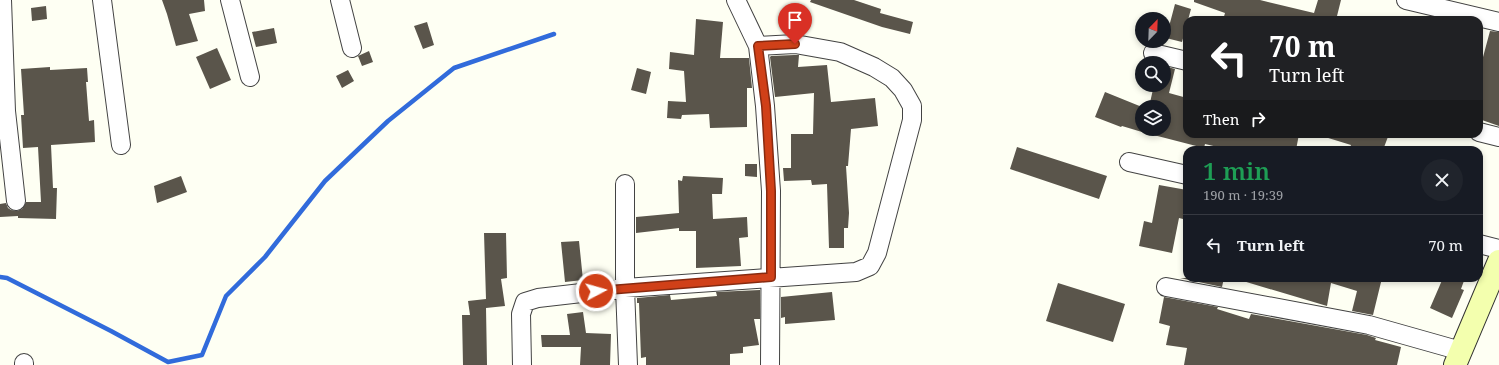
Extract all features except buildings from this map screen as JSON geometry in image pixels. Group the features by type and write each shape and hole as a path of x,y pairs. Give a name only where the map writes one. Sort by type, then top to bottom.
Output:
{"street":[{"path":"2,0 6,111 16,201"},
{"path":"102,0 121,145"},
{"path":"230,0 250,77"},
{"path":"340,0 352,48"},
{"path":"736,0 758,46 766,106 771,191 770,365"},
{"path":"1406,0 1474,16"},
{"path":"1483,18 1499,22"},
{"path":"522,365 521,314 525,302 538,298 625,288 856,272 870,266 877,254 912,120 912,106 903,90 892,78 874,67 840,52 795,44 758,46"},
{"path":"1153,53 1183,60"},
{"path":"1483,133 1499,137"},
{"path":"1129,162 1183,174"},
{"path":"625,184 625,288 628,365"},
{"path":"1483,245 1499,249"},
{"path":"1166,287 1369,325 1458,358 1499,261"}],"waterway":[{"path":"0,277 7,278 168,362 202,355 226,296 265,257 325,181 388,121 454,68 554,34"}],"route":[{"path":"596,291 771,277 771,191 766,106 758,46 795,44"}]}
